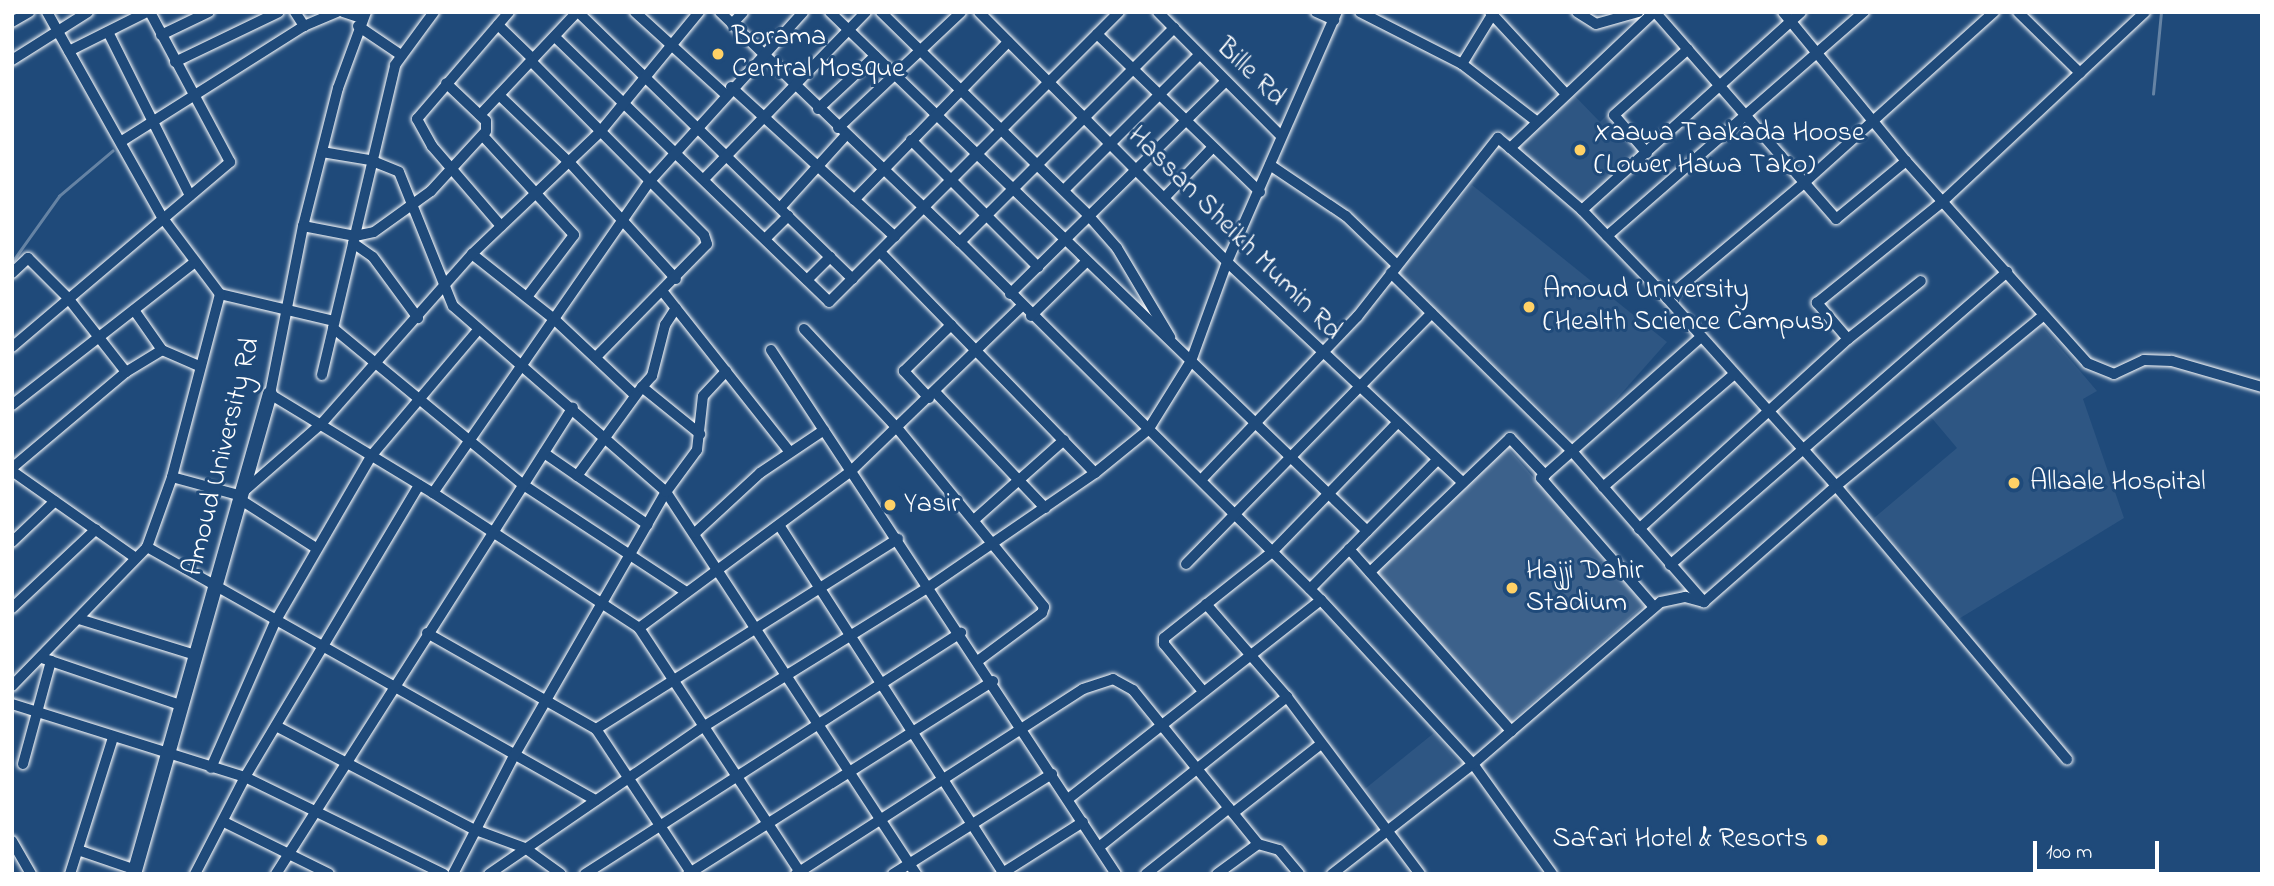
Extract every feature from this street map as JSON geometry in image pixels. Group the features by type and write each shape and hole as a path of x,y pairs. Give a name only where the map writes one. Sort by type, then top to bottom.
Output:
{"street":[{"path":"12,22 29,12"},
{"path":"47,12 122,141 162,217 194,263 220,294 285,308 333,325 416,401 467,443 522,484 685,591"},
{"path":"12,60 88,12"},
{"path":"12,347 230,162 148,12 69,51"},
{"path":"161,35 209,12"},
{"path":"175,62 279,12"},
{"path":"295,12 304,26"},
{"path":"122,141 191,94 304,26 337,12"},
{"path":"343,12 359,17 401,55"},
{"path":"322,375 370,160 401,55 434,12"},
{"path":"502,226 417,124 419,114 509,12"},
{"path":"480,115 577,12 727,153 853,279"},
{"path":"635,12 673,47 762,115 895,237"},
{"path":"242,496 323,423 472,254 536,197 600,132 648,78 699,12"},
{"path":"720,12 818,109 960,242 1031,316 1321,600 1473,764 1552,874"},
{"path":"732,24 743,12"},
{"path":"433,493 524,366 621,218 697,124 803,12"},
{"path":"830,12 1292,455 1367,531"},
{"path":"704,179 762,115 866,12"},
{"path":"881,12 1064,190 1118,248 1176,346"},
{"path":"765,239 842,132 895,75 961,12"},
{"name":"Hassan Sheikh Mumin Rd","path":"979,12 1227,262 1358,388 1463,483"},
{"path":"555,37 675,149 829,302 1119,12"},
{"name":"Bille Rd","path":"1157,12 1281,136"},
{"path":"489,874 703,727 930,586 1095,473 1148,429 1191,361 1227,262 1336,16 1316,12"},
{"path":"1360,12 1462,64 1536,121"},
{"path":"1577,12 1596,24 1638,12"},
{"path":"1510,148 1565,93 1654,12 1747,114 1836,219 1906,160"},
{"path":"1783,12 1942,202 2007,272 2042,317 2100,370 2114,374 2144,360 2172,361 2262,387"},
{"path":"1582,210 1722,87 1801,12"},
{"path":"1607,236 1864,12"},
{"path":"1667,298 1804,183 1994,12"},
{"path":"2018,12 2080,73"},
{"path":"1848,339 1817,303 1942,202 2145,12"},
{"path":"1462,64 1491,14 1565,93"},
{"name":"Amoud University Rd","path":"135,872 165,756 270,394 303,226 359,17"},
{"path":"498,25 706,238 700,254 596,357"},
{"path":"960,242 1174,28"},
{"path":"107,32 190,196"},
{"path":"1097,34 1132,72 1260,191"},
{"path":"854,200 960,88 1008,42"},
{"path":"1647,153 1614,115 1688,48"},
{"path":"1064,190 1199,55"},
{"path":"818,109 875,56"},
{"path":"1010,294 1226,81"},
{"path":"354,239 374,232 412,207 484,137 487,125 480,115 446,83"},
{"path":"499,95 570,163 676,278"},
{"path":"484,137 573,235 527,297"},
{"path":"1201,480 1323,355 1498,138 1582,210 1667,298 1768,415 1836,486 2067,760"},
{"path":"911,140 1038,267"},
{"path":"1165,197 1213,148"},
{"path":"322,152 370,160 399,172 453,306 478,330 573,407 666,492 916,874"},
{"path":"1270,165 1346,216 1432,313 1572,451 1704,602"},
{"path":"303,226 354,239 373,257 418,318"},
{"path":"880,252 1095,473"},
{"path":"472,254 639,391 700,434"},
{"path":"807,281 830,257"},
{"path":"12,273 28,258 68,298 127,372"},
{"path":"1031,316 1087,261"},
{"path":"12,405 194,263"},
{"path":"1670,565 2007,272"},
{"path":"1639,529 1768,415 1848,339 1921,281"},
{"path":"663,292 790,452"},
{"path":"12,686 47,659 79,618 147,547 172,477 220,294"},
{"path":"639,628 685,591 850,471 898,429 1022,306"},
{"path":"577,476 605,435 652,376 665,325 676,308"},
{"path":"134,310 162,349 199,366"},
{"path":"1186,564 1432,313"},
{"path":"1332,874 1473,764 1654,607 1674,598 1704,602 1836,486 2042,317"},
{"path":"951,325 904,371 932,395 1045,508"},
{"path":"804,329 898,429 975,519 1045,610 979,660"},
{"path":"211,768 275,621 372,455 478,330"},
{"path":"1654,607 1541,478 1700,338"},
{"path":"136,558 12,470 127,372 162,349"},
{"path":"771,350 1024,727 1099,847 1111,872"},
{"path":"453,874 473,829 545,702 666,492 697,450 705,390 726,371"},
{"path":"1603,487 1734,375"},
{"path":"270,394 323,423 639,628 799,873 1083,688 1113,680 1133,690 1258,844 1279,850 1299,874"},
{"path":"276,874 314,809 490,532 573,407"},
{"path":"1202,690 1163,642 1272,552 1397,424"},
{"path":"695,533 760,473 824,430"},
{"path":"1370,572 1510,438 1545,475"},
{"path":"975,519 1064,440"},
{"path":"544,453 648,525"},
{"path":"1310,589 1437,460"},
{"path":"172,477 242,496 316,548"},
{"path":"195,874 245,777 419,485"},
{"path":"12,542 55,501"},
{"path":"779,525 1003,873 1083,822"},
{"path":"12,608 96,529"},
{"path":"596,729 821,590 898,539"},
{"path":"147,547 595,800"},
{"path":"1349,549 1511,731"},
{"path":"1068,799 1161,727 1202,690 1321,600"},
{"path":"1206,604 1287,697 1420,874"},
{"path":"79,618 195,655"},
{"path":"585,874 961,633"},
{"path":"427,634 596,729 690,873 993,681"},
{"path":"47,659 180,705"},
{"path":"23,764 37,713 47,659"},
{"path":"1099,847 1287,697"},
{"path":"12,704 165,756 245,777 444,874"},
{"path":"276,726 473,829 525,848 561,874"},
{"path":"70,874 113,738"},
{"path":"1146,874 1321,744"},
{"path":"892,874 1052,774"},
{"path":"224,822 329,874"},
{"path":"12,841 31,874"},
{"path":"1217,874 1258,844"},
{"path":"78,849 135,872"}],"shaded area":[{"name":"Xaawa Taakada Hoose (Lower Hawa Tako)","path":"1572,93 1600,122 1608,114 1641,152 1582,204 1518,148"},
{"name":"Amoud University (Health Science Campus)","path":"1472,185 1667,342 1589,430 1574,441 1397,272"},
{"name":"Allaale Hospital","path":"2040,324 2097,391 2083,399 2124,518 1957,620 1874,518 1957,448 1930,416"},
{"name":"Hajji Dahir Stadium","path":"1508,448 1644,605 1509,723 1372,566"},
{"path":"1434,733 1460,765 1391,821 1365,789"}],"waterway":[{"path":"2153,94 2161,12"},
{"path":"12,262 59,196 112,151"}],"place":[{"name":"Borama Central Mosque","path":"718,54"},
{"name":"Xaawa Taakada Hoose (Lower Hawa Tako)","path":"1580,150"},
{"name":"Amoud University (Health Science Campus)","path":"1529,307"},
{"name":"Allaale Hospital","path":"2014,483"},
{"name":"Yasir","path":"890,505"},
{"name":"Hajji Dahir Stadium","path":"1512,588"},
{"name":"Safari Hotel & Resorts","path":"1822,840"}]}
